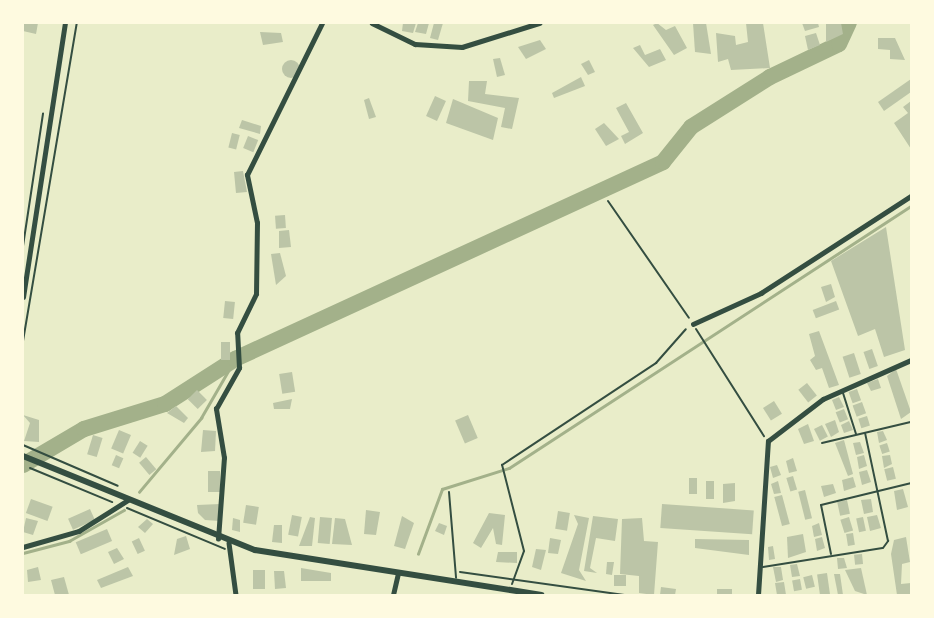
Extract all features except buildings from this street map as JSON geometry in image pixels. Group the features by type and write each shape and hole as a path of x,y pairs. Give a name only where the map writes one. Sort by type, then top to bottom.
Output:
{"main road":[{"path":"24,456 229,543 401,574 541,595"}],"street":[{"path":"23,297 65,23"},
{"path":"218,539 224,458 216,408 240,358 237,333 256,294 257,223 247,175 322,23"},
{"path":"372,23 415,44 462,47 539,23"},
{"path":"694,325 761,293 911,196"},
{"path":"758,595 762,568 768,442 842,390 911,360"},
{"path":"23,547 79,531 128,500"},
{"path":"229,543 236,595"},
{"path":"393,595 401,574"}],"lane":[{"path":"842,390 856,435"},
{"path":"822,443 911,422"},
{"path":"762,568 888,541 865,433"},
{"path":"831,555 821,505 877,489 911,483"},
{"path":"449,492 456,582"}],"path":[{"path":"23,341 77,23"},
{"path":"23,246 45,102"},
{"path":"608,201 694,325 768,442"},
{"path":"510,591 524,551 503,467 656,363 694,325"},
{"path":"23,445 45,455"},
{"path":"463,572 624,595"}],"waterway":[{"path":"23,465 84,429 165,404 235,359 663,162 691,127 770,77 839,44 849,23"},
{"path":"418,554 442,489 509,468 911,206"},
{"path":"139,492 201,418 235,359"},
{"path":"23,553 69,541 124,510"}]}
